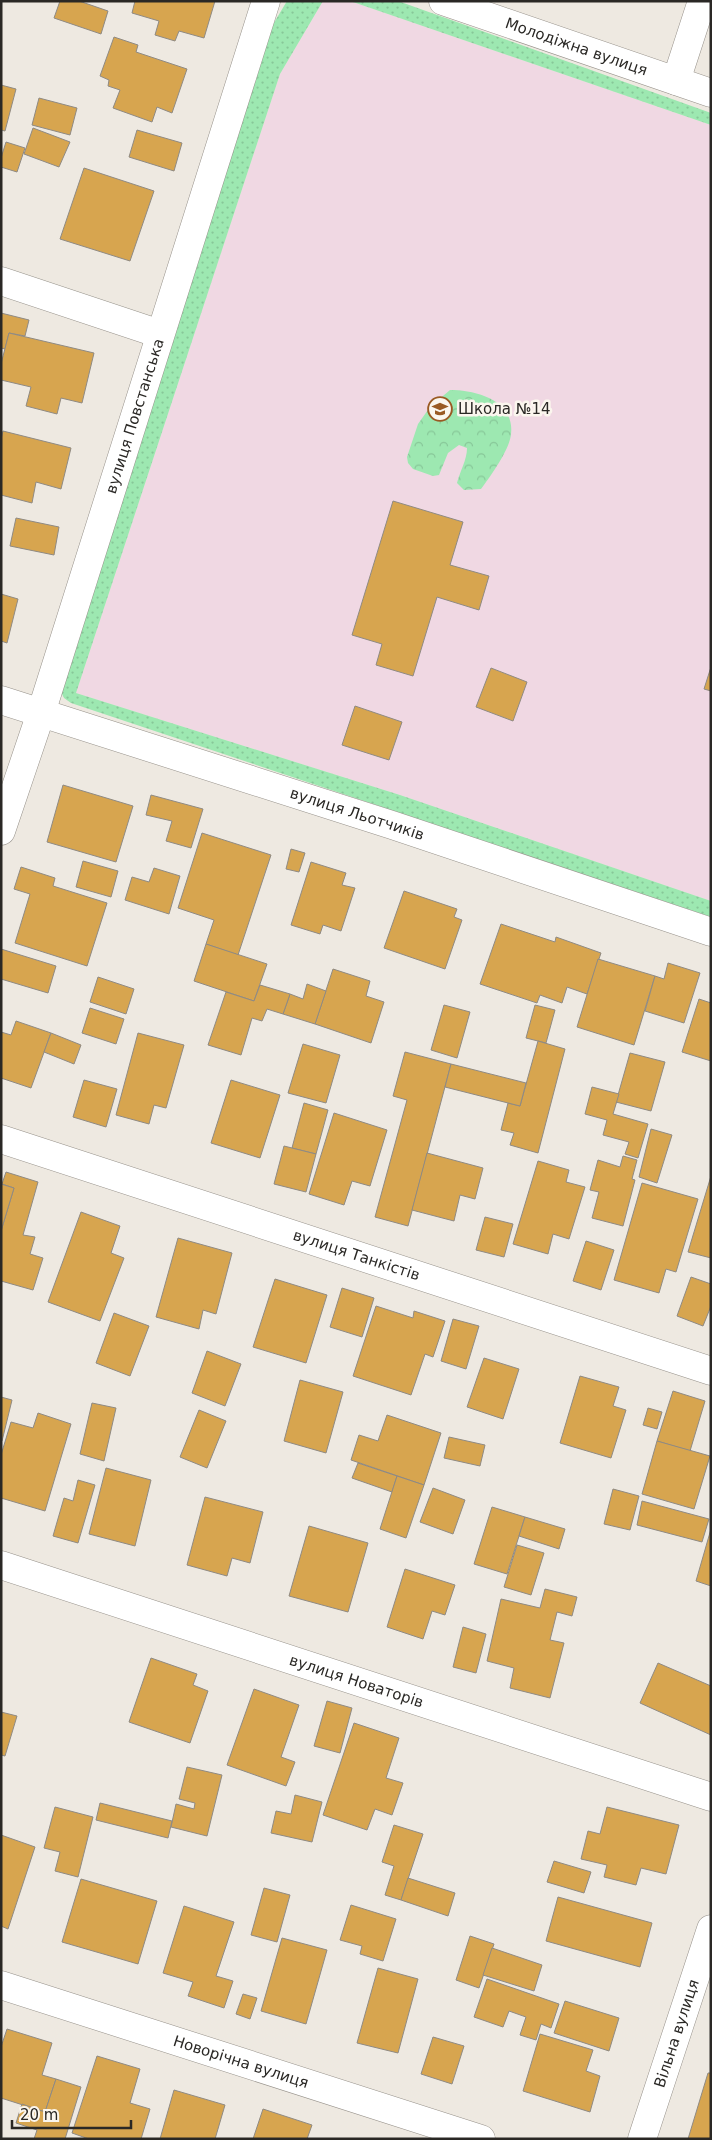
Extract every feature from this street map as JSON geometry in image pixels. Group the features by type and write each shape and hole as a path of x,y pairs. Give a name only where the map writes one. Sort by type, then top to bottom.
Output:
{"street":[{"name":"вулиця Повстанська","path":"1,831 41,713 266,1"},
{"name":"Молодіжна вулиця","path":"443,1 711,94"},
{"path":"676,81 702,1"},
{"path":"1,281 160,334"},
{"name":"вулиця Льотчиків","path":"1,700 392,825 711,932"},
{"name":"вулиця Танкістів","path":"1,1139 711,1372"},
{"name":"вулиця Новаторів","path":"1,1565 711,1797"},
{"name":"Вільна вулиця","path":"642,2139 711,1928"},
{"name":"Новорічна вулиця","path":"1,1985 481,2139"}],"shaded area":[{"name":"Школа №14","path":"323,1 350,1 711,125 711,901 400,795 76,693 280,74"}],"green space":[{"path":"287,1 323,1 280,74 76,693 400,795 711,901 711,917 71,703 64,698 61,692 272,26"},
{"path":"350,1 398,1 711,113 711,125"},
{"path":"450,390 471,392 491,399 507,413 511,422 511,434 507,447 499,463 481,489 464,490 457,483 467,452 467,448 459,445 448,453 439,475 433,476 413,469 408,463 407,457 418,424 430,407"}],"building":[{"path":"60,1 79,1 108,11 101,34 54,18"},
{"path":"135,1 215,1 204,38 179,31 175,41 155,35 159,21 132,13"},
{"path":"114,37 138,45 136,52 187,69 172,113 157,107 152,122 113,108 120,90 108,86 109,80 100,76"},
{"path":"1,85 16,89 5,131 1,130"},
{"path":"39,98 77,108 70,135 32,125"},
{"path":"33,128 70,142 59,167 24,154"},
{"path":"137,130 182,143 174,171 129,157"},
{"path":"6,142 25,148 17,172 1,167 1,158"},
{"path":"84,168 154,191 130,261 60,239"},
{"path":"1,313 29,320 25,336 9,333 5,349 1,348"},
{"path":"9,333 94,353 82,403 61,398 57,414 26,406 31,387 1,380 1,364"},
{"path":"3,431 71,448 61,489 36,482 32,503 1,495 1,439"},
{"path":"393,501 463,522 450,565 489,576 479,610 437,597 413,676 376,665 382,644 352,635"},
{"path":"16,518 59,527 54,555 10,546"},
{"path":"1,594 18,599 7,643 1,641"},
{"path":"711,667 711,691 704,689"},
{"path":"491,668 527,682 513,721 476,707"},
{"path":"355,706 402,722 389,760 342,745"},
{"path":"63,785 133,806 116,862 47,842"},
{"path":"151,795 203,809 191,848 166,841 172,821 146,815"},
{"path":"202,833 271,855 238,955 206,944 214,920 178,908"},
{"path":"291,849 305,853 299,872 286,869"},
{"path":"83,861 118,871 111,897 76,887"},
{"path":"311,862 346,873 342,885 355,888 341,931 323,925 320,934 291,925"},
{"path":"21,867 55,878 53,886 107,903 87,966 15,943 30,894 14,889"},
{"path":"154,868 180,876 169,914 125,900 132,877 149,882"},
{"path":"404,891 457,909 454,917 462,920 445,969 384,948"},
{"path":"501,924 555,942 556,937 601,953 587,994 567,987 562,1003 540,995 537,1003 480,984"},
{"path":"206,944 267,964 254,1001 194,981"},
{"path":"1,949 56,966 48,993 1,979"},
{"path":"598,959 655,976 634,1045 577,1027"},
{"path":"668,963 700,973 684,1023 645,1011 655,976 664,979"},
{"path":"333,969 370,981 366,996 384,1002 371,1043 315,1024"},
{"path":"98,977 134,989 126,1014 90,1002"},
{"path":"307,984 326,991 315,1024 283,1014 290,994 303,999"},
{"path":"260,985 290,994 283,1014 267,1009 262,1021 252,1018 241,1055 208,1045 226,992 254,1001"},
{"path":"699,999 711,1003 711,1061 682,1052"},
{"path":"444,1005 470,1012 457,1058 431,1050"},
{"path":"535,1005 555,1010 546,1043 526,1038"},
{"path":"90,1008 124,1019 116,1044 82,1033"},
{"path":"16,1021 51,1033 31,1088 1,1078 1,1032 11,1035"},
{"path":"51,1033 81,1045 74,1064 44,1052"},
{"path":"138,1033 184,1045 166,1108 154,1105 149,1124 116,1115"},
{"path":"538,1041 565,1049 538,1153 510,1145 514,1133 501,1130 508,1103 520,1106"},
{"path":"303,1044 340,1055 326,1103 288,1093"},
{"path":"405,1052 451,1064 408,1226 375,1217 407,1100 393,1096"},
{"path":"630,1053 665,1062 651,1111 616,1102"},
{"path":"451,1064 526,1083 520,1106 445,1087"},
{"path":"84,1080 117,1089 106,1127 73,1117"},
{"path":"231,1080 280,1095 260,1158 211,1143"},
{"path":"592,1087 619,1094 613,1114 648,1124 638,1158 625,1154 629,1142 603,1135 607,1120 585,1114"},
{"path":"304,1103 328,1110 316,1154 292,1148"},
{"path":"334,1113 387,1130 370,1186 352,1181 344,1205 309,1194"},
{"path":"651,1129 672,1135 657,1183 639,1177"},
{"path":"284,1146 316,1154 306,1192 274,1184"},
{"path":"427,1153 483,1168 475,1199 460,1195 454,1221 412,1210"},
{"path":"623,1156 637,1160 632,1179 635,1180 623,1226 592,1218 599,1192 590,1190 598,1160 620,1167"},
{"path":"538,1161 569,1170 566,1182 585,1187 569,1239 553,1234 548,1254 513,1244"},
{"path":"6,1172 38,1182 23,1235 35,1237 30,1254 43,1258 33,1290 1,1281 1,1231 14,1188 2,1184"},
{"path":"711,1176 711,1258 688,1252"},
{"path":"642,1183 698,1199 676,1272 666,1269 659,1293 614,1280"},
{"path":"1,1184 14,1188 1,1231"},
{"path":"81,1212 120,1226 111,1253 124,1258 100,1321 48,1302"},
{"path":"485,1217 513,1224 504,1257 476,1250"},
{"path":"178,1238 232,1253 216,1314 203,1310 199,1329 156,1317"},
{"path":"586,1241 614,1250 601,1290 573,1281"},
{"path":"691,1277 711,1284 711,1306 703,1326 677,1316"},
{"path":"275,1279 327,1295 306,1363 253,1347"},
{"path":"342,1288 374,1298 362,1337 330,1327"},
{"path":"376,1306 413,1318 414,1311 445,1321 433,1357 425,1354 411,1395 353,1376"},
{"path":"114,1313 149,1326 130,1376 96,1363"},
{"path":"453,1319 479,1326 466,1369 441,1361"},
{"path":"207,1351 241,1364 225,1406 192,1393"},
{"path":"484,1358 519,1369 503,1419 467,1407"},
{"path":"580,1376 619,1387 613,1406 626,1410 611,1458 560,1443"},
{"path":"300,1380 343,1392 326,1453 284,1441"},
{"path":"673,1391 705,1401 690,1451 657,1441"},
{"path":"1,1397 12,1400 2,1441 1,1441"},
{"path":"92,1403 116,1408 104,1461 80,1454"},
{"path":"648,1408 662,1412 657,1429 643,1425"},
{"path":"199,1410 226,1421 207,1468 180,1457"},
{"path":"38,1413 71,1424 45,1511 1,1498 1,1455 11,1422 33,1428"},
{"path":"387,1415 441,1433 424,1485 351,1460 359,1435 378,1441"},
{"path":"449,1437 485,1445 480,1466 444,1458"},
{"path":"657,1441 710,1456 694,1509 642,1494"},
{"path":"358,1463 397,1476 392,1492 352,1478"},
{"path":"106,1468 151,1480 135,1546 89,1534"},
{"path":"397,1476 424,1485 406,1538 380,1529"},
{"path":"78,1480 95,1485 78,1543 53,1536 64,1498 73,1501"},
{"path":"433,1488 465,1500 453,1534 420,1522"},
{"path":"613,1489 639,1496 630,1530 604,1524"},
{"path":"205,1497 263,1512 250,1563 232,1558 227,1576 187,1565"},
{"path":"642,1501 709,1519 702,1542 637,1525"},
{"path":"492,1507 525,1517 507,1574 474,1564"},
{"path":"525,1517 565,1529 559,1549 519,1536"},
{"path":"309,1526 368,1543 348,1612 289,1596"},
{"path":"711,1529 711,1586 696,1581"},
{"path":"517,1545 544,1553 531,1595 504,1587"},
{"path":"405,1569 455,1585 445,1615 432,1611 423,1639 387,1627"},
{"path":"545,1589 577,1597 572,1616 557,1612 550,1640 564,1643 550,1698 510,1688 514,1668 487,1661 501,1599 540,1608"},
{"path":"463,1627 486,1634 476,1673 453,1667"},
{"path":"151,1658 197,1674 193,1685 208,1691 190,1743 129,1722"},
{"path":"658,1663 711,1686 711,1735 640,1703"},
{"path":"254,1689 299,1705 281,1757 295,1762 286,1786 227,1765"},
{"path":"327,1701 352,1708 340,1753 314,1746"},
{"path":"1,1712 17,1716 5,1756 1,1755"},
{"path":"354,1723 399,1738 386,1778 403,1783 392,1815 375,1809 367,1830 323,1815"},
{"path":"187,1767 222,1775 207,1836 171,1827 176,1804 194,1809 195,1803 179,1799"},
{"path":"295,1795 322,1802 312,1842 271,1833 276,1811 291,1814"},
{"path":"100,1803 172,1821 168,1838 96,1820"},
{"path":"55,1807 93,1817 78,1877 55,1871 60,1852 44,1848"},
{"path":"607,1807 679,1825 666,1874 641,1868 636,1885 604,1877 607,1865 581,1859 588,1831 600,1834"},
{"path":"394,1825 423,1834 401,1900 385,1895 394,1866 382,1862"},
{"path":"1,1835 35,1847 8,1929 1,1926"},
{"path":"554,1861 591,1872 584,1893 547,1882"},
{"path":"408,1878 455,1893 448,1916 401,1900"},
{"path":"81,1879 157,1901 138,1964 62,1942"},
{"path":"264,1888 290,1895 277,1942 251,1935"},
{"path":"558,1897 652,1923 640,1967 546,1941"},
{"path":"351,1905 396,1919 383,1961 360,1954 362,1946 340,1940"},
{"path":"184,1906 234,1922 216,1976 233,1981 224,2008 188,1996 193,1982 163,1973"},
{"path":"470,1936 494,1944 479,1988 456,1980"},
{"path":"282,1938 327,1950 306,2024 261,2011"},
{"path":"492,1948 542,1965 534,1991 483,1975"},
{"path":"378,1968 418,1979 398,2053 357,2043"},
{"path":"487,1979 559,2004 551,2028 541,2024 536,2040 520,2035 526,2017 509,2011 503,2027 474,2017"},
{"path":"243,1994 257,1998 250,2019 236,2014"},
{"path":"565,2001 619,2018 609,2051 554,2033"},
{"path":"7,2029 52,2043 42,2075 56,2079 45,2112 1,2098 1,2047"},
{"path":"540,2034 593,2050 586,2071 600,2076 590,2112 523,2091"},
{"path":"433,2037 464,2046 452,2084 421,2074"},
{"path":"97,2056 140,2069 130,2103 150,2109 141,2139 89,2139 72,2133"},
{"path":"708,2073 711,2073 711,2139 688,2139"},
{"path":"56,2079 81,2087 65,2139 34,2139 37,2130 16,2123 22,2104 45,2112"},
{"path":"174,2090 225,2105 215,2139 160,2139"},
{"path":"263,2109 312,2125 307,2139 253,2139"}],"place":[{"name":"Школа №14","path":"440,409"}]}
